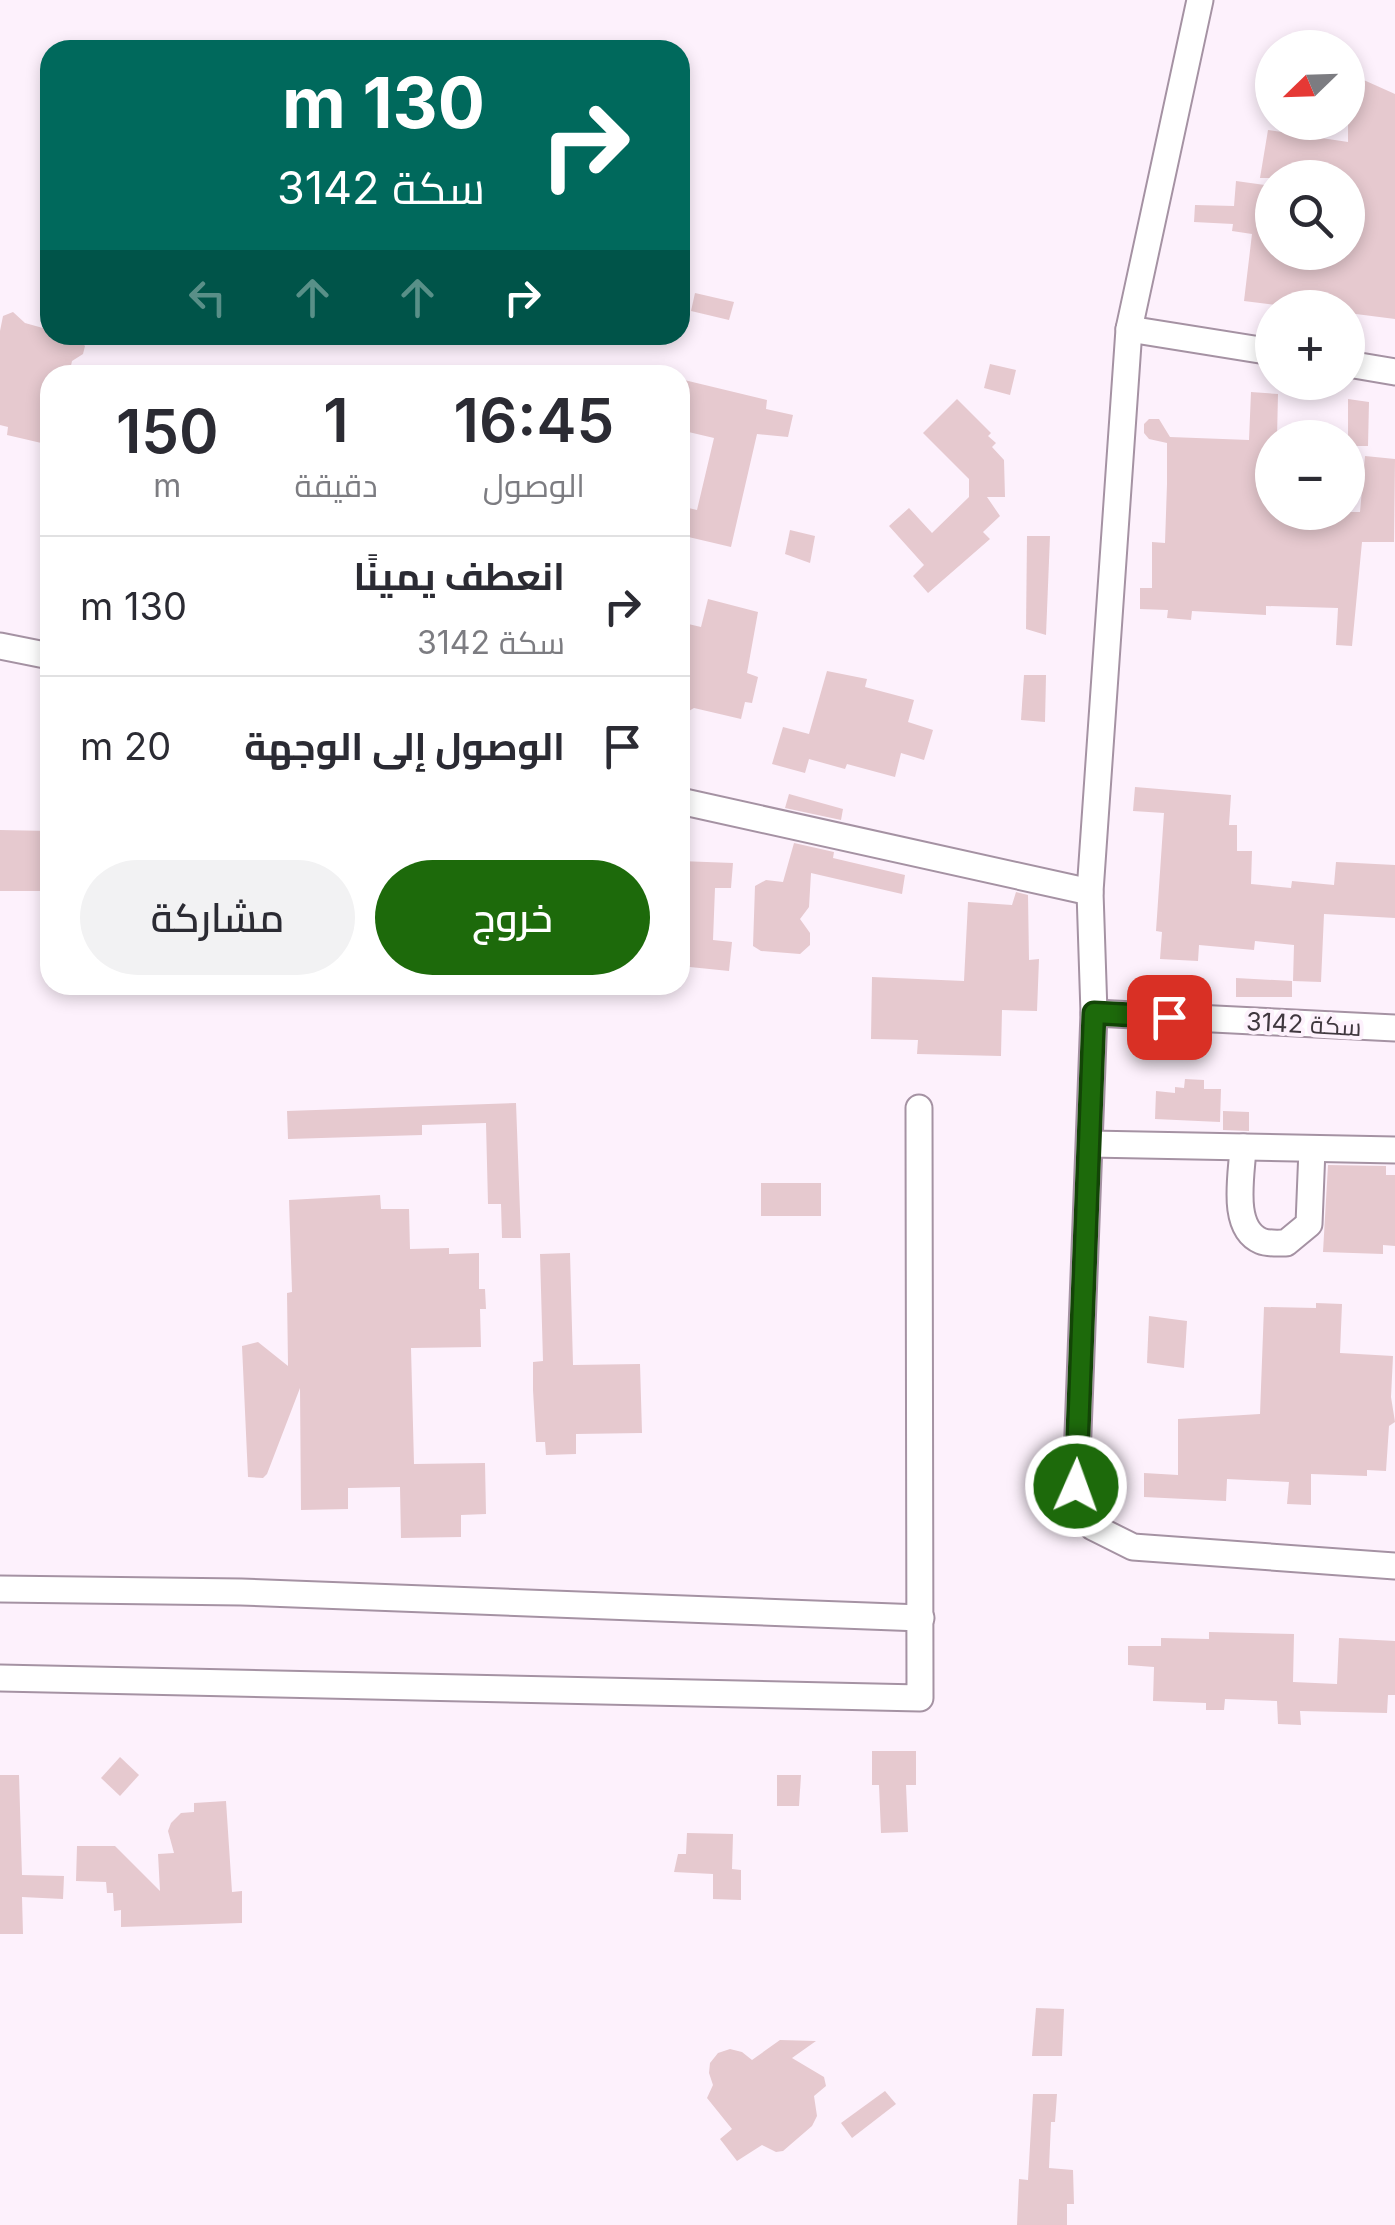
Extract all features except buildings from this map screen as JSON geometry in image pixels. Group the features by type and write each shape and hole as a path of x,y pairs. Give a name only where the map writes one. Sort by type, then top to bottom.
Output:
{"street":[{"path":"1196,1 1129,328 1090,892 1094,1013 1076,1486 1093,1527 1134,1547 1395,1566"},
{"path":"1129,328 1255,349"},
{"path":"1365,367 1395,372"},
{"path":"0,646 40,654"},
{"path":"690,802 1090,892"},
{"name":"سكة 3142","path":"1094,1013 1395,1028"},
{"path":"0,1678 920,1698 919,1108"},
{"path":"1090,1144 1395,1150"},
{"path":"1243,1147 1241,1216 1248,1232 1262,1242 1286,1244 1310,1224 1312,1148"},
{"path":"0,1589 241,1592 920,1618"}],"route":[{"path":"1076,1486 1094,1013 1169,1017"}]}
